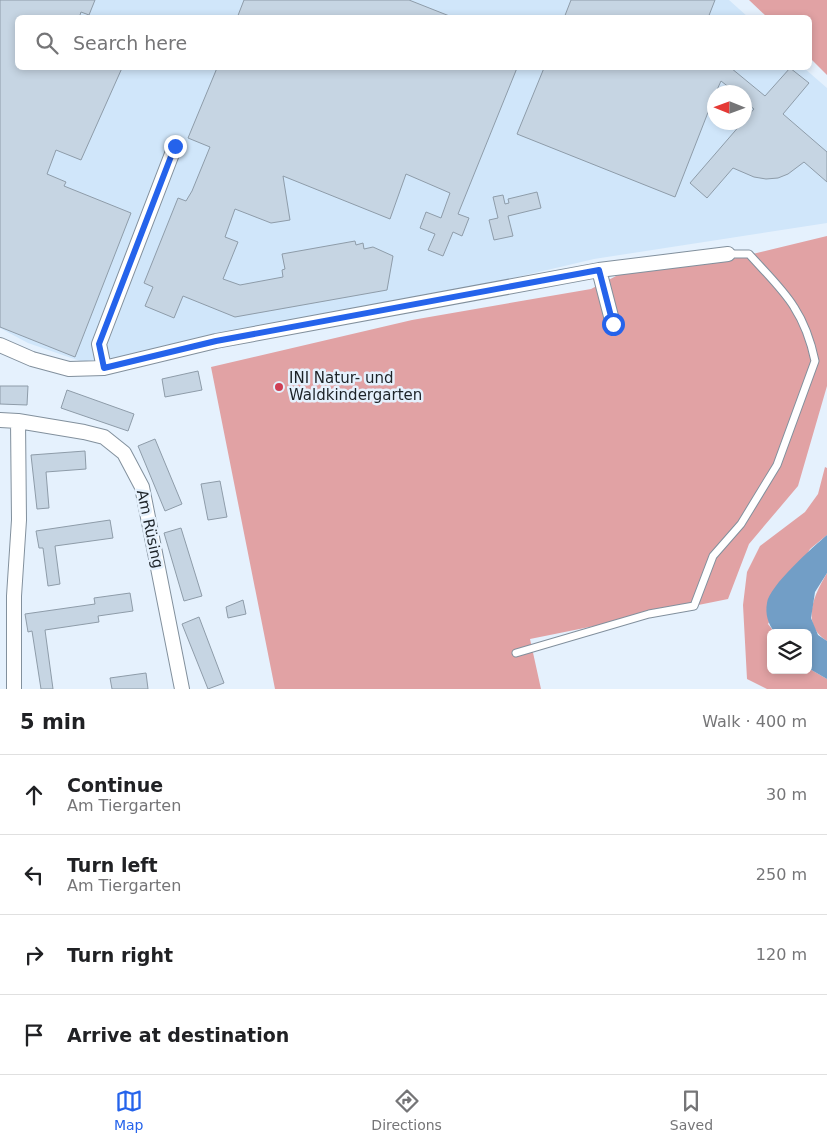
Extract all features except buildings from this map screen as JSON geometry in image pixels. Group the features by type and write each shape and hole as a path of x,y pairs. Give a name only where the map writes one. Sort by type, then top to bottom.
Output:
{"street":[{"path":"104,368 99,344 175,146"},
{"path":"0,345 32,358 69,369 104,368 216,341 599,270 728,254"},
{"path":"599,270 613,324"},
{"name":"Am Rüsing","path":"0,420 18,421 104,437 124,453 142,487 182,689"},
{"path":"14,689 14,596 20,520 18,421"}],"lane":[{"path":"516,653 649,614 694,606 713,556 741,524 778,464 815,361 813,350 807,330 794,306 750,254 728,254"}],"shaded area":[{"path":"0,0 729,0 746,15 15,15 15,70 806,70 827,88 827,223 594,259 454,292 99,365 80,361 28,343 0,328"},
{"path":"749,0 827,0 827,75 812,60 812,15 765,15"},
{"path":"827,236 827,386 798,486 749,544 728,599 530,639 541,689 275,689 211,367 412,320 591,289 620,274 732,259"},
{"path":"825,467 827,468 827,535 810,549 768,624 772,629 767,629 767,674 812,674 812,670 827,679 827,689 767,689 747,679 743,605 747,572 760,546 805,512 818,494"},
{"path":"827,573 827,641 814,626 812,609 814,600"}],"water":[{"path":"827,535 827,573 815,592 811,618 818,635 827,641 827,679 812,670 812,629 773,629 766,611 767,603 775,587"}],"place":[{"name":"INI Natur- und Waldkindergarten","path":"279,387"}],"route":[{"path":"175,146 99,344 104,368 216,341 599,270 613,324"}]}
